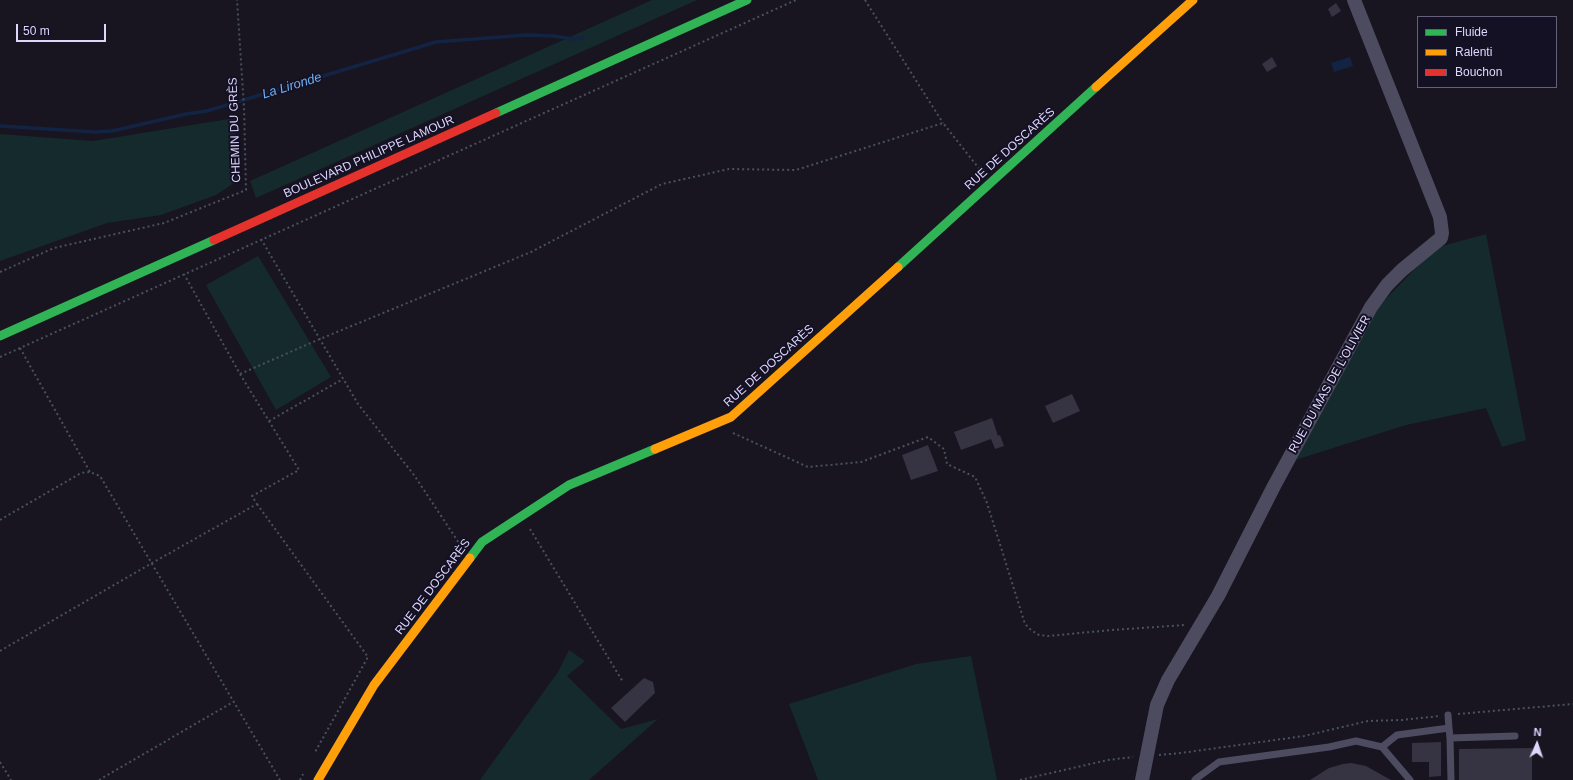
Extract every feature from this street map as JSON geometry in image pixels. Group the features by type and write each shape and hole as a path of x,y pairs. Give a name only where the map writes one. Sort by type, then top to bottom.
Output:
{"street":[{"name":"BOULEVARD PHILIPPE LAMOUR","path":"0,336 747,0"},
{"name":"RUE DE DOSCARÈS","path":"318,780 374,685 482,542 569,484 731,417 1193,0"},
{"name":"RUE DU MAS DE L'OLIVIER","path":"1142,780 1157,705 1168,680 1218,596 1274,486 1371,307 1387,285 1402,270 1441,238 1442,233 1440,217 1354,0"}],"lane":[{"path":"1448,715 1450,738 1450,780"},
{"path":"1382,747 1397,735 1449,728"},
{"path":"1450,738 1515,736"},
{"path":"1195,780 1219,762 1329,747 1356,741 1382,747 1410,780"}],"path":[{"name":"CHEMIN DU GRÈS","path":"0,272 54,248 164,223 246,190 244,107 237,0"},
{"path":"0,357 796,0"},
{"path":"865,0 943,123 984,176"},
{"path":"240,374 320,339 531,252 662,184 729,169 796,170 943,123"},
{"path":"261,239 358,404 414,475 459,544 472,555"},
{"path":"184,274 240,374 299,470 252,496 368,656 311,759"},
{"path":"20,348 90,472"},
{"path":"269,420 343,379"},
{"path":"732,432 808,466 862,462 928,437 944,449 947,464 975,477 987,503 1025,624 1038,635 1048,636 1201,623"},
{"path":"0,520 81,473 90,472 100,476 280,780"},
{"path":"0,650 257,504"},
{"path":"530,528 623,682"},
{"path":"99,780 233,702"},
{"path":"1020,780 1108,760 1147,755 1182,753 1291,738 1368,721 1402,720 1573,704"},
{"path":"0,762 11,780"},
{"path":"300,780 303,773"}],"green space":[{"path":"652,0 697,0 256,198 250,181"},
{"path":"235,118 237,181 216,195 161,215 107,223 0,261 0,134 93,141"},
{"path":"1486,234 1526,440 1502,447 1486,408 1406,425 1292,461 1379,306 1435,248"},
{"path":"258,256 331,377 276,410 206,285"},
{"path":"569,650 585,661 567,676 621,729 658,719 589,780 480,780 558,672"},
{"path":"971,656 997,780 818,780 789,704 916,664"}],"water":[{"path":"1350,57 1353,66 1334,72 1331,63"}],"building":[{"path":"1336,3 1341,11 1332,17 1328,9"},
{"path":"1272,57 1277,66 1267,72 1262,64"},
{"path":"1072,394 1080,411 1053,423 1045,406"},
{"path":"992,418 998,436 1000,435 1004,446 995,449 991,439 961,450 954,432"},
{"path":"928,445 938,471 911,480 902,455"},
{"path":"644,678 653,682 655,693 625,722 611,708"},
{"path":"1441,742 1441,776 1429,777 1429,762 1412,762 1412,743"},
{"path":"1532,748 1532,780 1459,780 1459,749"},
{"path":"1351,763 1366,766 1391,780 1310,780 1329,768"}],"waterway":[{"name":"La Lironde","path":"0,126 95,132 112,131 186,114 207,111 436,42 526,35 554,36 573,39 583,38"}],"traffic: fast":[{"path":"496,113 747,0"},
{"path":"898,267 1096,87"},
{"path":"0,336 214,240"},
{"path":"470,558 482,542 569,485 655,449"}],"traffic: slow":[{"path":"1096,87 1193,0"},
{"path":"655,449 731,417 898,267"},
{"path":"318,780 374,685 470,558"}],"traffic: jam":[{"path":"214,240 496,113"}]}
